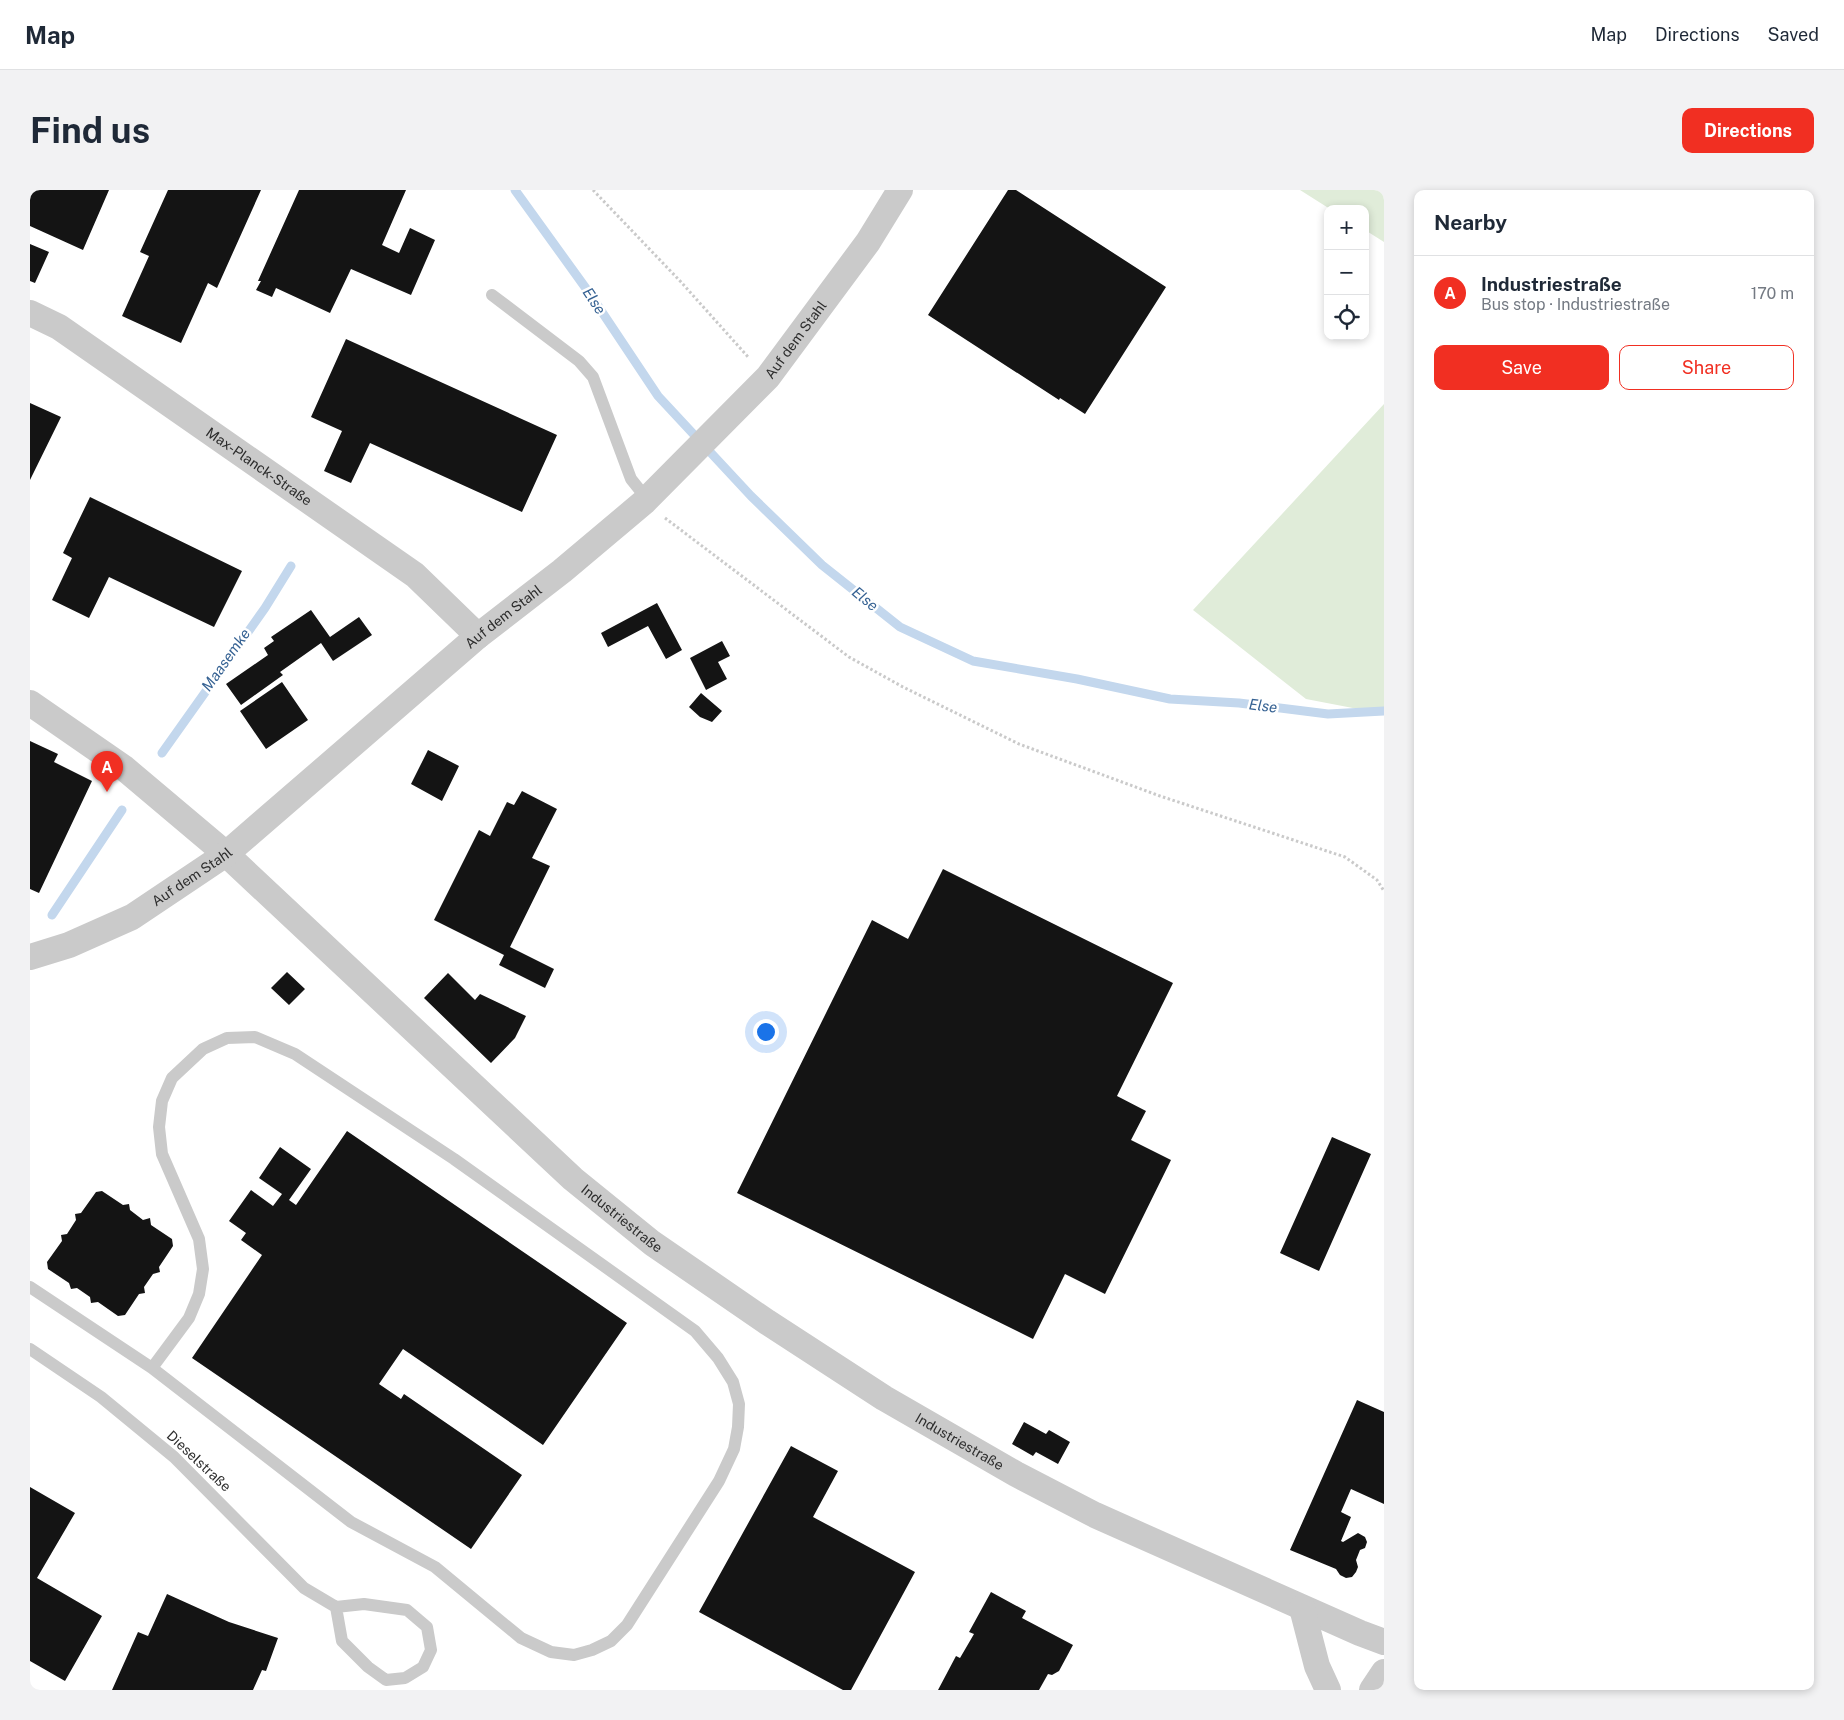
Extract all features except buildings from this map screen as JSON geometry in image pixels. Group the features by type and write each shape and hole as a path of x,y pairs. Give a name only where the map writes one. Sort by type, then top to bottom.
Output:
{"street":[{"name":"Auf dem Stahl","path":"30,957 69,944 132,917 226,854 478,636 562,571 645,500 768,377 868,242 900,190"},
{"name":"Max-Planck-Straße","path":"30,313 59,327 415,575 478,636"},
{"name":"Industriestraße","path":"30,703 124,768 226,854 573,1179 660,1248 767,1322 884,1398 1016,1474 1095,1516 1302,1608 1384,1642"},
{"path":"1302,1608 1318,1666 1328,1690"},
{"path":"1372,1690 1384,1672"}],"lane":[{"path":"492,295 579,361 593,376 627,469 634,485 645,500"},
{"path":"30,1287 152,1368 351,1522 436,1567 521,1638 551,1652 574,1655 592,1650 611,1641 627,1626 719,1481 734,1449 738,1427 739,1404 733,1382 718,1358 695,1331 454,1159 295,1054 255,1037 227,1038 203,1049 172,1078 162,1101 159,1127 162,1154 199,1239 203,1269 199,1294 189,1318 152,1368"},
{"name":"Dieselstraße","path":"30,1349 101,1397 174,1456 304,1588 336,1607"},
{"path":"364,1604 407,1610 427,1627 431,1650 423,1667 405,1678 386,1680 368,1667 342,1641 336,1607 364,1604"}],"path":[{"path":"593,190 682,282 736,343"},
{"path":"645,500 849,657 903,687 1019,744 1160,796 1345,857 1377,880 1384,891"}],"green space":[{"path":"1300,190 1384,190 1384,242 1369,233 1369,205 1324,205"},
{"path":"1384,404 1384,714 1306,699 1193,610"}],"waterway":[{"name":"Else","path":"515,190 590,294 658,396 751,496 822,565 900,627 973,661 1077,679 1170,699 1239,703 1328,714 1384,711"},
{"name":"Maasemke","path":"162,753 265,608 291,566"},
{"name":"Maasemke","path":"52,915 122,810"}],"place":[{"name":"Industriestraße","path":"107,792"}]}
